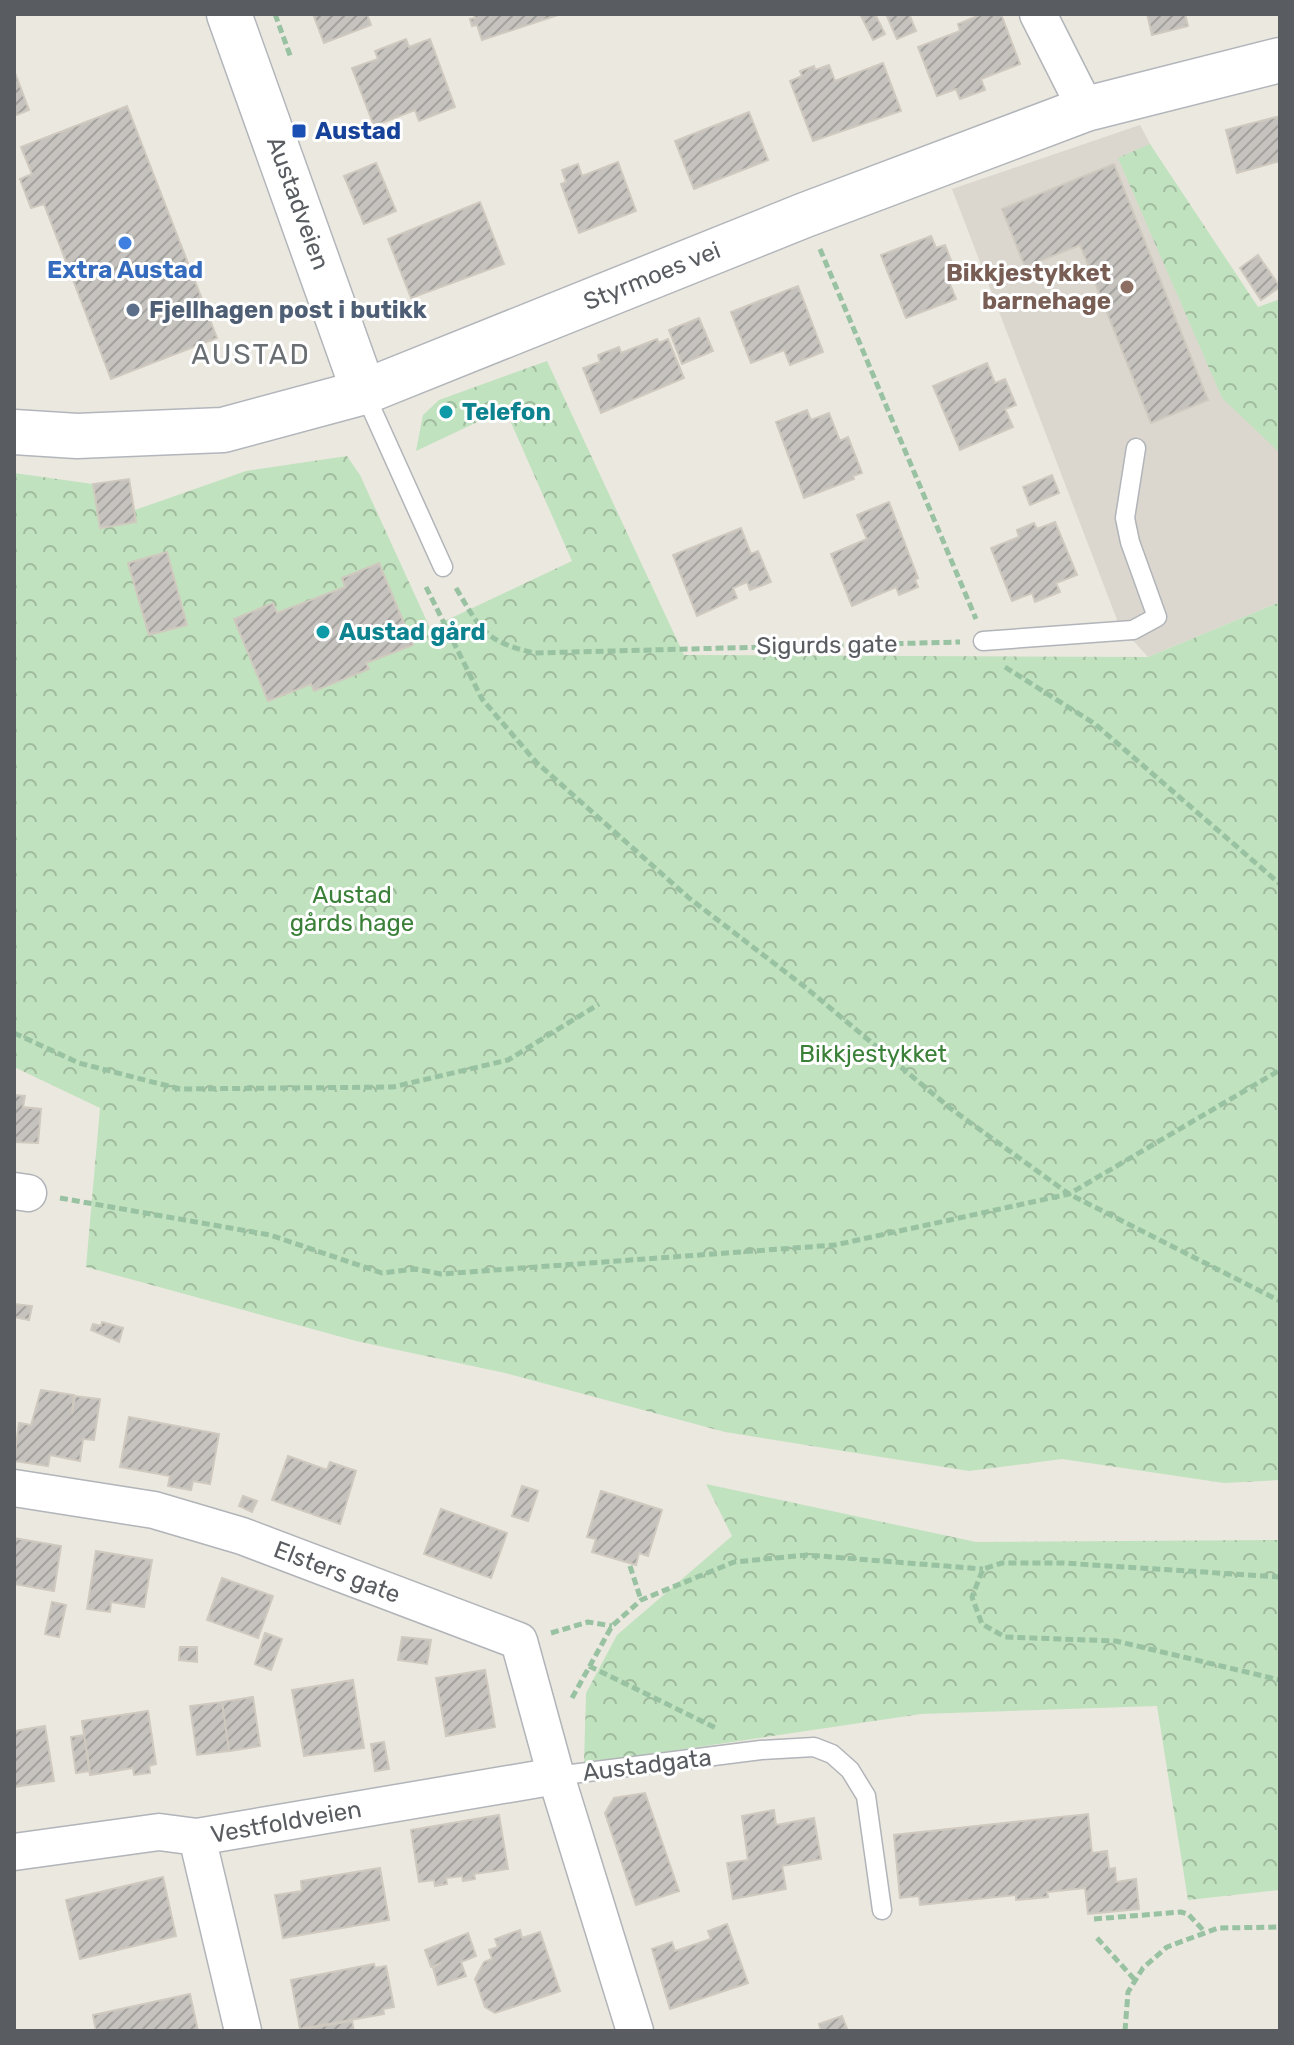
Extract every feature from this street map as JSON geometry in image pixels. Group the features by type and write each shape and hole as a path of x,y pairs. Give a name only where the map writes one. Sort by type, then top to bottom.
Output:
{"main road":[{"name":"Austadveien","path":"229,14 364,392"},
{"name":"Styrmoes vei","path":"14,432 77,436 223,430 364,392 805,215 1086,109 1280,60"}],"street":[{"path":"1038,14 1086,109"},
{"name":"Elsters gate","path":"14,1488 154,1510 242,1536 519,1641"},
{"path":"519,1641 556,1776"},
{"name":"Vestfoldveien","path":"14,1852 159,1832 197,1837 556,1776"},
{"name":"Austadgata","path":"556,1776 635,2031"},
{"path":"197,1837 243,2031"}],"lane":[{"path":"364,392 443,567"},
{"path":"983,641 1133,630 1157,617 1130,542 1125,518 1136,448"},
{"name":"Austadgata","path":"556,1776 761,1750 814,1747 832,1754 850,1770 866,1796 882,1910"}],"path":[{"path":"805,215 983,641 996,661 1095,724 1280,884"},
{"name":"Sigurds gate","path":"443,567 483,633 506,646 534,653 983,641"},
{"path":"482,699 536,762 689,898 805,987 950,1108 1069,1194 1280,1301"},
{"path":"14,1033 79,1063 180,1089 393,1087 508,1060 599,1004"},
{"path":"21,1192 270,1235 382,1273 416,1269 441,1274 835,1245 1069,1194 1280,1070"},
{"path":"569,1705 612,1626 641,1600 734,1562 807,1555 983,1569 1002,1563 1063,1563 1280,1577"},
{"path":"630,1566 641,1600"},
{"path":"983,1569 972,1597 975,1611 982,1624 1005,1637 1116,1641 1280,1680"},
{"path":"519,1641 588,1622 612,1626"},
{"path":"589,1666 761,1750"},
{"path":"1094,1919 1181,1912 1188,1914 1204,1931"},
{"path":"1125,2031 1128,1992 1143,1968 1167,1947 1204,1931 1280,1927"},
{"path":"1097,1938 1135,1980"}],"shaded area":[{"path":"1140,125 1280,388 1280,602 1148,657 1119,625 952,189"}],"green space":[{"path":"1150,144 1258,307 1280,299 1280,453 1222,398 1118,158"},
{"name":"Bikkjestykket","path":"547,361 684,655 1148,657 1280,602 1280,1480 1224,1483 1062,1459 969,1471 725,1432 505,1373 356,1341 86,1267 100,1108 14,1067 14,473 93,484 129,479 135,510 246,471 347,456 360,475 430,628 572,561 505,409 416,451 423,415 439,400"},
{"path":"706,1484 976,1542 1280,1540 1280,1890 1188,1900 1157,1706 921,1714 584,1764 586,1693 617,1635 732,1536"}],"building":[{"path":"313,14 367,14 371,25 324,43"},
{"path":"474,14 561,14 482,40 477,25 472,26 470,19 475,18"},
{"path":"860,14 875,14 885,34 873,40"},
{"path":"886,14 909,14 916,31 897,39"},
{"path":"982,14 1001,14 1020,64 981,79 985,90 960,99 956,89 937,96 918,47 960,31 958,24"},
{"path":"1147,14 1185,14 1188,26 1152,35"},
{"path":"406,39 409,47 430,39 455,107 419,121 415,110 374,126 352,68 378,59 375,51"},
{"path":"883,63 901,111 813,141 790,81 802,76 800,71 814,66 815,70 829,65 835,81"},
{"path":"14,70 29,110 14,116"},
{"path":"127,106 217,338 111,379 44,204 31,208 20,179 32,174 21,147"},
{"path":"749,112 768,160 694,189 675,141"},
{"path":"1280,116 1280,161 1237,173 1226,130"},
{"path":"618,162 636,211 579,233 561,184 566,182 562,170 578,164 582,176"},
{"path":"376,163 396,211 364,224 344,176"},
{"path":"1114,164 1208,400 1151,423 1080,245 1025,267 1002,209"},
{"path":"480,202 504,264 411,298 388,239"},
{"path":"931,236 936,248 945,245 954,268 945,272 956,299 906,318 881,255"},
{"path":"1258,255 1280,287 1261,300 1240,268"},
{"path":"798,286 823,352 790,365 784,350 751,363 731,312"},
{"path":"699,318 713,351 682,364 669,330"},
{"path":"657,339 659,343 668,339 684,378 601,413 583,368 600,362 598,355 619,347 621,353"},
{"path":"987,363 995,383 1005,379 1016,405 1005,409 1013,427 960,450 933,386"},
{"path":"807,410 811,420 829,413 840,441 848,437 862,473 804,498 776,422"},
{"path":"1052,475 1059,493 1030,505 1023,487"},
{"path":"129,479 136,522 100,528 93,484"},
{"path":"889,502 918,578 915,580 918,587 899,595 896,587 852,606 831,554 867,539 857,515"},
{"path":"1055,522 1077,575 1056,583 1060,592 1035,602 1032,593 1012,601 991,548 1019,537 1017,530 1034,523 1037,529"},
{"path":"741,528 751,554 758,551 771,582 750,590 747,582 733,588 737,598 697,616 673,555"},
{"path":"167,552 187,625 149,635 128,563"},
{"name":"Austad gård","path":"379,563 413,645 366,663 369,669 314,691 311,684 268,701 234,619 273,603 277,613 345,587 342,578"},
{"path":"14,1095 25,1096 23,1107 41,1109 38,1143 14,1142"},
{"path":"14,1304 32,1306 29,1320 14,1317"},
{"path":"102,1322 123,1328 119,1342 91,1330 93,1324 101,1326"},
{"path":"41,1390 74,1395 72,1414 75,1396 100,1399 94,1440 83,1439 80,1461 50,1455 48,1466 14,1461 19,1423 31,1425"},
{"path":"129,1417 219,1434 210,1484 193,1481 191,1490 168,1486 170,1476 120,1467"},
{"path":"288,1456 327,1470 330,1462 356,1471 340,1524 272,1500"},
{"path":"522,1486 538,1491 528,1521 512,1516"},
{"path":"601,1491 662,1510 648,1556 639,1553 636,1565 592,1552 596,1539 587,1537"},
{"path":"243,1496 257,1501 252,1512 239,1506"},
{"path":"441,1509 507,1533 491,1578 424,1554"},
{"path":"14,1538 61,1546 54,1591 14,1584"},
{"path":"96,1551 152,1560 144,1607 111,1602 110,1612 87,1609"},
{"path":"222,1578 273,1596 258,1638 207,1620"},
{"path":"52,1602 66,1605 59,1637 45,1634"},
{"path":"265,1633 282,1639 271,1670 255,1664"},
{"path":"402,1637 431,1640 427,1664 398,1660"},
{"path":"180,1647 197,1647 197,1662 179,1660"},
{"path":"485,1670 495,1727 446,1736 436,1678"},
{"path":"353,1680 364,1748 304,1756 292,1690"},
{"path":"253,1697 260,1746 229,1751 222,1702"},
{"path":"222,1702 229,1751 197,1755 190,1706"},
{"path":"148,1711 156,1764 149,1766 150,1773 134,1775 133,1768 90,1775 82,1721"},
{"path":"45,1726 54,1781 14,1787 14,1731"},
{"path":"84,1735 90,1771 76,1773 71,1737"},
{"path":"384,1742 389,1769 375,1771 371,1744"},
{"path":"645,1793 679,1891 636,1905 605,1813 614,1798"},
{"path":"774,1810 776,1825 814,1818 821,1859 782,1866 786,1889 733,1899 727,1863 748,1860 742,1816"},
{"path":"1088,1814 1092,1853 1107,1851 1109,1869 1115,1868 1116,1882 1136,1879 1139,1909 1088,1914 1085,1888 1047,1892 1048,1897 1016,1900 1016,1895 920,1905 919,1896 900,1898 894,1835"},
{"path":"499,1815 508,1869 474,1874 475,1879 463,1881 462,1876 446,1878 447,1884 435,1886 434,1880 419,1882 411,1830"},
{"path":"380,1868 389,1920 283,1938 275,1895 302,1891 301,1881"},
{"path":"163,1877 176,1936 80,1959 66,1900"},
{"path":"727,1924 748,1983 670,2009 652,1949 672,1942 675,1951 711,1939 708,1931"},
{"path":"520,1930 522,1938 540,1932 560,1991 495,2013 485,2007 475,1979 484,1962 492,1959 489,1950 498,1947 495,1939"},
{"path":"468,1933 476,1956 461,1962 466,1976 438,1985 433,1968 441,1963 431,1967 425,1950"},
{"path":"374,1964 375,1968 386,1966 394,2007 383,2009 384,2014 300,2029 291,1980"},
{"path":"190,1994 198,2031 96,2031 93,2015"},
{"path":"842,2016 848,2031 821,2031 819,2024"},
{"path":"352,2021 354,2031 305,2029"}],"place":[{"name":"Austad","path":"299,131"},
{"name":"Extra Austad","path":"125,243"},
{"name":"Bikkjestykket barnehage","path":"1127,287"},
{"name":"Fjellhagen post i butikk","path":"133,310"},
{"name":"Telefon","path":"446,412"},
{"name":"Austad gård","path":"323,632"}],"district":[{"name":"AUSTAD","path":"251,354"}],"park label":[{"name":"Austad gårds hage","path":"352,909"}]}
